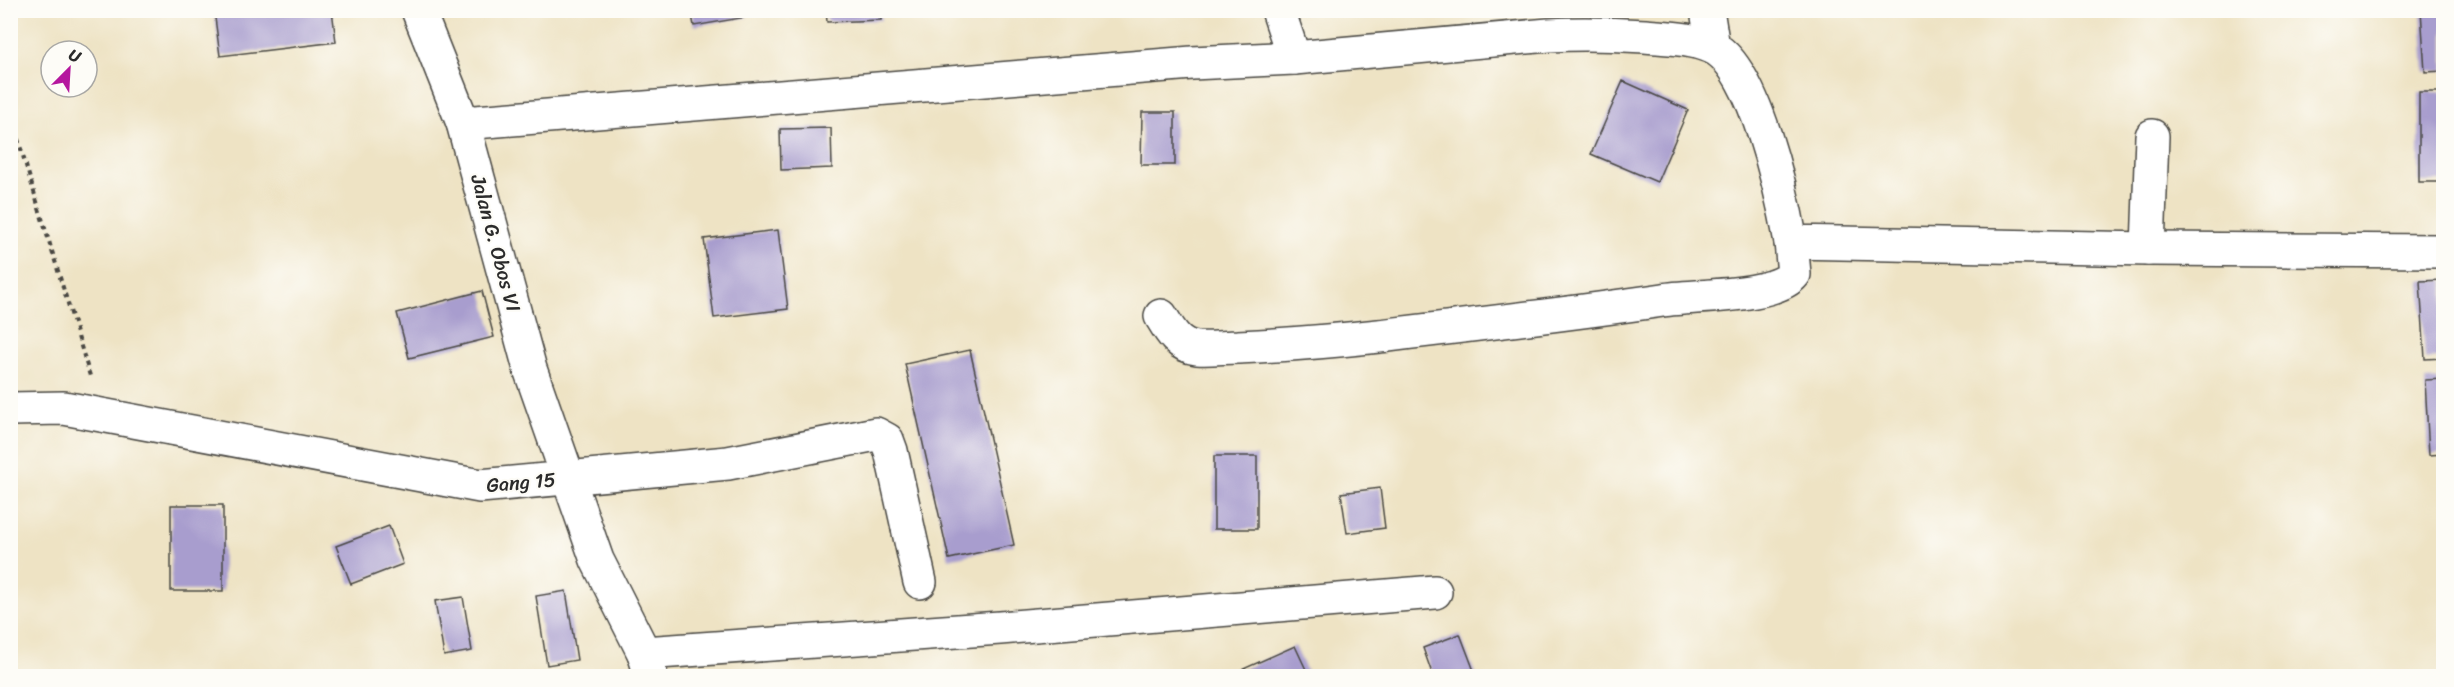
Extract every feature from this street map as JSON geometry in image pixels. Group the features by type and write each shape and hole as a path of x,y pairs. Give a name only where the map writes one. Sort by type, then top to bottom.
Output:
{"street":[{"name":"Jalan G. Obos VI","path":"418,10 463,123 530,369 597,560 647,665"},
{"path":"1278,10 1294,58"},
{"path":"1707,10 1713,47"},
{"path":"463,123 1587,33 1679,38 1713,47 1725,56 1749,92 1784,202 1794,274 1787,282 1776,287 1738,293 1679,297 1564,315 1274,346 1196,348 1184,344 1173,335 1161,316"},
{"path":"2148,249 2152,136"},
{"path":"1791,242 2148,249 2444,251"},
{"name":"Gang 15","path":"10,409 64,408 102,414 480,486 729,463 876,434 888,440 920,582"},
{"path":"647,665 1000,628 1435,592"}],"path":[{"path":"10,113 102,414"}],"building":[{"path":"214,10 332,10 336,42 220,56"},
{"path":"691,10 746,10 747,17 694,26"},
{"path":"826,10 881,10 881,20 827,22"},
{"path":"2421,10 2444,10 2444,71 2425,72"},
{"path":"1623,81 1688,110 1657,182 1591,154"},
{"path":"2419,92 2444,92 2444,182 2419,182"},
{"path":"1142,112 1175,112 1175,165 1141,165"},
{"path":"831,128 832,168 781,170 780,129"},
{"path":"778,230 788,309 714,318 704,239"},
{"path":"2444,280 2444,358 2425,359 2420,281"},
{"path":"482,291 494,337 409,358 397,313"},
{"path":"970,350 1014,545 949,559 905,364"},
{"path":"2444,379 2444,454 2429,455 2425,380"},
{"path":"1214,456 1257,456 1257,529 1214,529"},
{"path":"1380,488 1385,528 1347,533 1341,493"},
{"path":"171,505 223,505 223,591 171,591"},
{"path":"389,526 403,564 351,584 336,546"},
{"path":"566,591 577,660 547,665 536,596"},
{"path":"463,597 472,651 444,656 435,601"},
{"path":"1460,634 1476,676 1433,676 1423,648"},
{"path":"1295,646 1309,676 1244,676 1241,670"}]}
